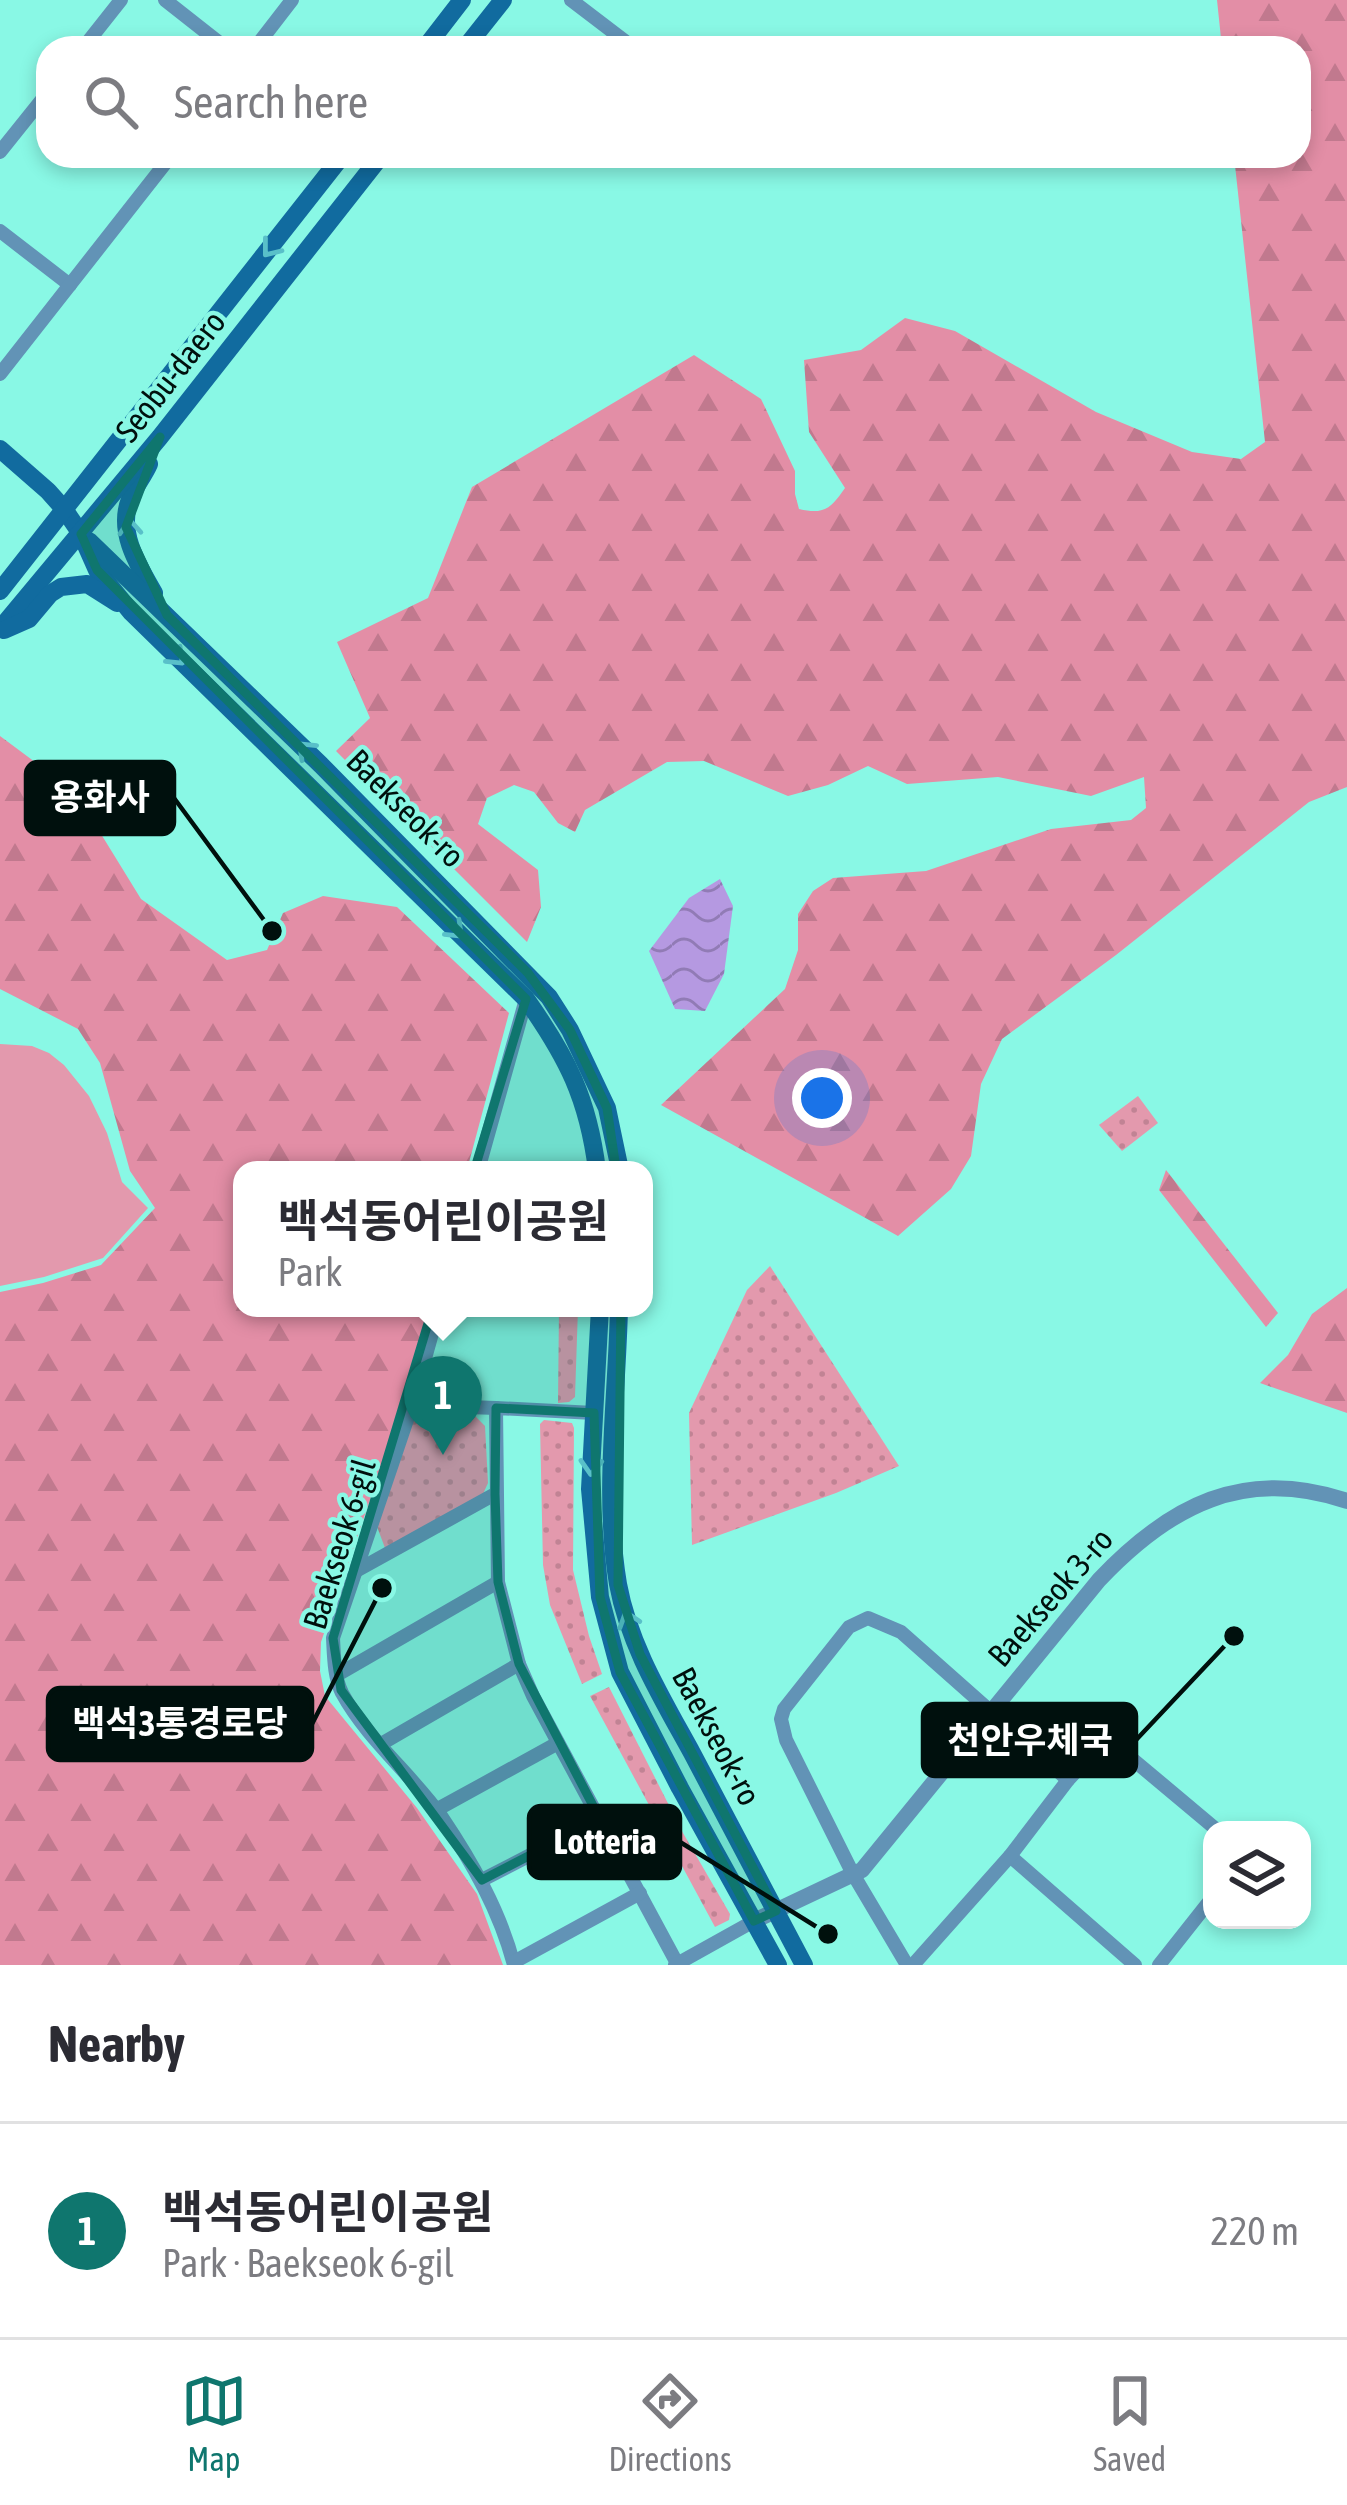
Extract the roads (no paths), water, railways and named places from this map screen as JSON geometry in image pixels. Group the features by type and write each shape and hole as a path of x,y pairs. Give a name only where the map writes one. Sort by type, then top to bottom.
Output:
{"main road":[{"path":"434,36 463,0"},
{"path":"474,36 503,0"},
{"name":"Seobu-daero","path":"0,591 333,168"},
{"name":"Seobu-daero","path":"0,631 372,168"},
{"path":"160,437 129,500 126,527 133,556 167,615"},
{"name":"Baekseok-ro","path":"0,449 64,509 98,570 131,612 526,999 581,1091 595,1161"},
{"name":"Baekseok-ro","path":"81,534 321,765 549,997 607,1108 618,1161"},
{"path":"0,631 29,619 50,595 75,584 87,584 131,612"},
{"name":"Baekseok-ro","path":"599,1317 590,1489 600,1597 620,1672 778,1965"},
{"name":"Baekseok-ro","path":"619,1317 611,1526 626,1616 640,1654 804,1965"}],"street":[{"path":"92,36 121,0"},
{"path":"165,0 211,36"},
{"path":"264,36 292,0"},
{"path":"571,0 618,36"},
{"path":"0,152 36,107"},
{"path":"0,374 162,168"},
{"path":"0,230 70,285"},
{"path":"481,1161 526,999"},
{"name":"Baekseok 6-gil","path":"436,1317 412,1405 333,1638 337,1675 341,1690 436,1810 482,1880 514,1963"},
{"path":"412,1405 594,1413"},
{"path":"496,1408 498,1582 519,1664 677,1965"},
{"name":"Baekseok 3-ro","path":"677,1965 754,1921 862,1870 1099,1580 1165,1520 1206,1501 1253,1490 1320,1492 1347,1501"},
{"path":"356,1571 495,1494"},
{"path":"337,1675 498,1582"},
{"path":"1068,1780 901,1632 868,1618 849,1627 781,1719 786,1740 853,1874 910,1965 1010,1856 1098,1748 1112,1742 1205,1821"},
{"path":"381,1744 519,1664"},
{"path":"436,1810 558,1743"},
{"path":"482,1880 600,1819"},
{"path":"1010,1856 1135,1965"},
{"path":"514,1963 640,1893"},
{"path":"1159,1965 1203,1909"}],"water":[{"path":"720,879 733,906 724,974 705,1011 675,1009 649,951 689,898"}],"place":[{"name":"용화사","path":"272,931"},
{"name":"백석동어린이공원","path":"443,1455"},
{"name":"백석3통경로당","path":"382,1588"},
{"name":"천안우체국","path":"1234,1636"},
{"name":"Lotteria","path":"828,1934"}]}
